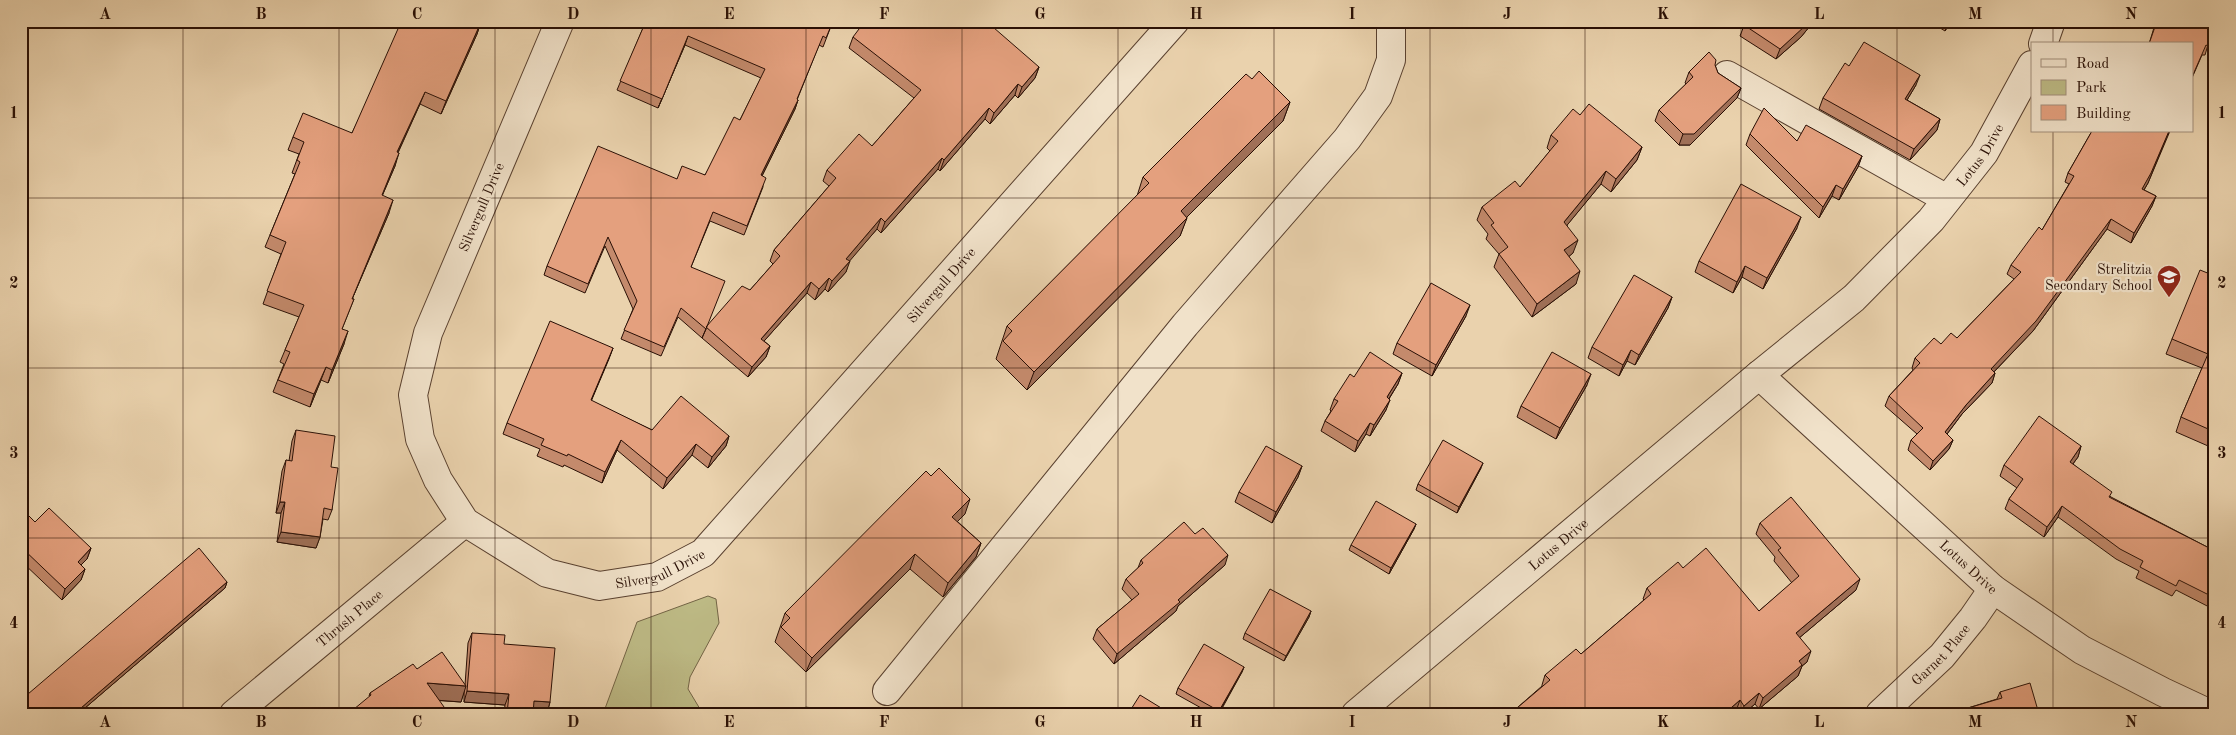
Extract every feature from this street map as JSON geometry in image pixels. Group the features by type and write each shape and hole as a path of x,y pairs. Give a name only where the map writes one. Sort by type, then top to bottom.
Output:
{"street":[{"name":"Silvergull Drive","path":"560,21 428,333 413,395 420,439 438,480 465,522 547,573 599,586 657,577 703,553 1175,21"},
{"path":"886,691 1185,325 1347,139 1378,96 1391,60 1391,21"},
{"path":"2044,42 2051,21"},
{"name":"Lotus Drive","path":"1356,714 1759,375 1854,298 1931,220 1984,153 2031,66"},
{"path":"1727,75 1947,199"},
{"name":"Lotus Drive","path":"1759,375 1993,588 2082,650 2210,714"},
{"name":"Thrush Place","path":"234,714 465,522"},
{"name":"Garnet Place","path":"1880,714 1942,656 1973,618 1993,588"}],"green space":[{"path":"708,596 716,599 719,623 690,677 688,689 700,709 707,714 603,714 637,622"},
{"path":"806,707 843,713 844,714 794,714"}],"building":[{"path":"408,21 481,22 446,101 425,92 397,152 399,153 382,195 393,200 352,299 354,299 342,329 348,331 332,370 326,367 314,394 278,380 290,352 285,350 304,305 267,291 286,242 270,235 300,162 297,160 304,142 293,137 303,113 352,133 401,22 406,24"},
{"path":"646,21 761,21 775,27 778,21 833,21 826,38 823,36 798,100 761,175 766,178 747,226 713,212 691,267 725,281 706,329 681,308 664,347 624,330 637,301 608,237 588,284 547,266 598,146 677,179 682,166 705,175 734,117 740,120 765,69 688,36 662,99 620,81"},
{"path":"865,21 986,21 1039,67 1022,87 1018,84 994,113 989,108 944,160 942,158 885,222 881,218 846,259 850,261 832,281 829,278 819,289 811,282 761,339 770,346 752,367 706,327 742,286 750,290 780,256 774,250 836,178 827,170 859,134 872,146 921,90 853,37"},
{"path":"1746,21 1809,21 1780,49 1744,25"},
{"path":"2157,21 2215,21 2208,46 2206,45 2194,72 2194,42 2150,42"},
{"path":"1864,42 1920,75 1905,99 1940,119 1914,149 1823,98 1845,63 1849,66"},
{"path":"1709,52 1716,60 1715,65 1718,73 1741,88 1694,134 1683,134 1659,110 1693,77 1689,72"},
{"path":"1259,71 1290,102 1181,211 1187,218 1034,372 1003,341 1012,331 1007,326 1149,183 1143,177 1246,74 1252,79"},
{"path":"1589,104 1642,147 1616,179 1606,171 1564,222 1578,240 1564,250 1580,271 1537,304 1499,254 1508,247 1491,225 1494,223 1482,207 1515,181 1520,187 1558,141 1551,135 1573,109 1580,115"},
{"path":"1764,108 1797,141 1806,125 1862,156 1843,189 1836,185 1823,207 1750,134"},
{"path":"2091,132 2169,132 2142,189 2156,196 2134,233 2111,219 2036,321 1991,369 1995,373 1945,432 1953,440 1933,461 1911,440 1923,428 1889,396 1920,363 1915,358 1934,338 1941,344 1951,333 1957,338 2021,272 2011,265 2039,227 2042,230 2074,176 2068,173"},
{"path":"1741,184 1801,217 1767,278 1745,266 1737,282 1699,261"},
{"path":"2200,270 2215,276 2215,432 2181,417 2208,354 2172,339"},
{"path":"1634,275 1672,297 1639,355 1631,350 1623,365 1592,347"},
{"path":"1431,283 1470,305 1436,365 1397,343"},
{"path":"550,321 613,348 591,400 652,430 681,396 729,436 712,457 696,444 667,478 621,440 605,472 568,454 567,456 541,445 544,439 507,423"},
{"path":"1370,352 1402,373 1387,397 1390,400 1374,425 1370,423 1358,441 1325,421 1338,401 1334,399 1350,374 1354,377"},
{"path":"1552,352 1591,374 1560,428 1521,406"},
{"path":"2039,416 2081,446 2070,462 2112,492 2109,497 2215,551 2215,598 2179,580 2176,586 2140,567 2143,561 2120,549 2062,506 2047,527 2009,499 2023,479 2004,465"},
{"path":"296,430 335,436 331,467 338,468 332,510 324,508 320,537 281,532 285,502 280,502 286,460 292,461"},
{"path":"1443,440 1483,463 1459,507 1418,484"},
{"path":"1266,446 1302,466 1276,512 1239,492"},
{"path":"939,468 970,499 952,517 981,543 948,583 915,554 812,658 781,627 790,618 785,613 926,471 931,476"},
{"path":"1791,497 1860,579 1796,633 1811,651 1799,661 1802,665 1763,698 1759,693 1744,706 1740,700 1724,714 1510,714 1550,680 1545,675 1576,649 1581,654 1651,594 1647,588 1678,562 1683,568 1706,548 1759,611 1799,576 1778,550 1781,548 1760,523"},
{"path":"1376,501 1416,524 1391,568 1351,545"},
{"path":"21,508 35,522 49,508 91,548 78,562 85,569 65,589 21,547"},
{"path":"1184,522 1195,534 1203,528 1228,555 1178,600 1180,602 1117,654 1097,629 1139,594 1126,579 1143,563 1141,560"},
{"path":"199,548 227,582 74,714 30,714 21,704 21,700"},
{"path":"1270,589 1311,611 1286,656 1245,633"},
{"path":"472,633 505,635 504,644 555,648 550,702 534,701 533,714 507,714 509,694 467,691"},
{"path":"1204,644 1244,667 1219,711 1178,688"},
{"path":"442,652 466,686 427,683 449,714 348,714 371,695 370,693 413,664 417,669"},
{"path":"2030,683 2039,714 1958,714 1958,711 2002,698 2000,692"},
{"path":"1140,695 1171,714 1128,714"},
{"path":"1492,709 1495,714 1486,714"}],"place":[{"name":"Strelitzia Secondary School","path":"2169,298"}]}
